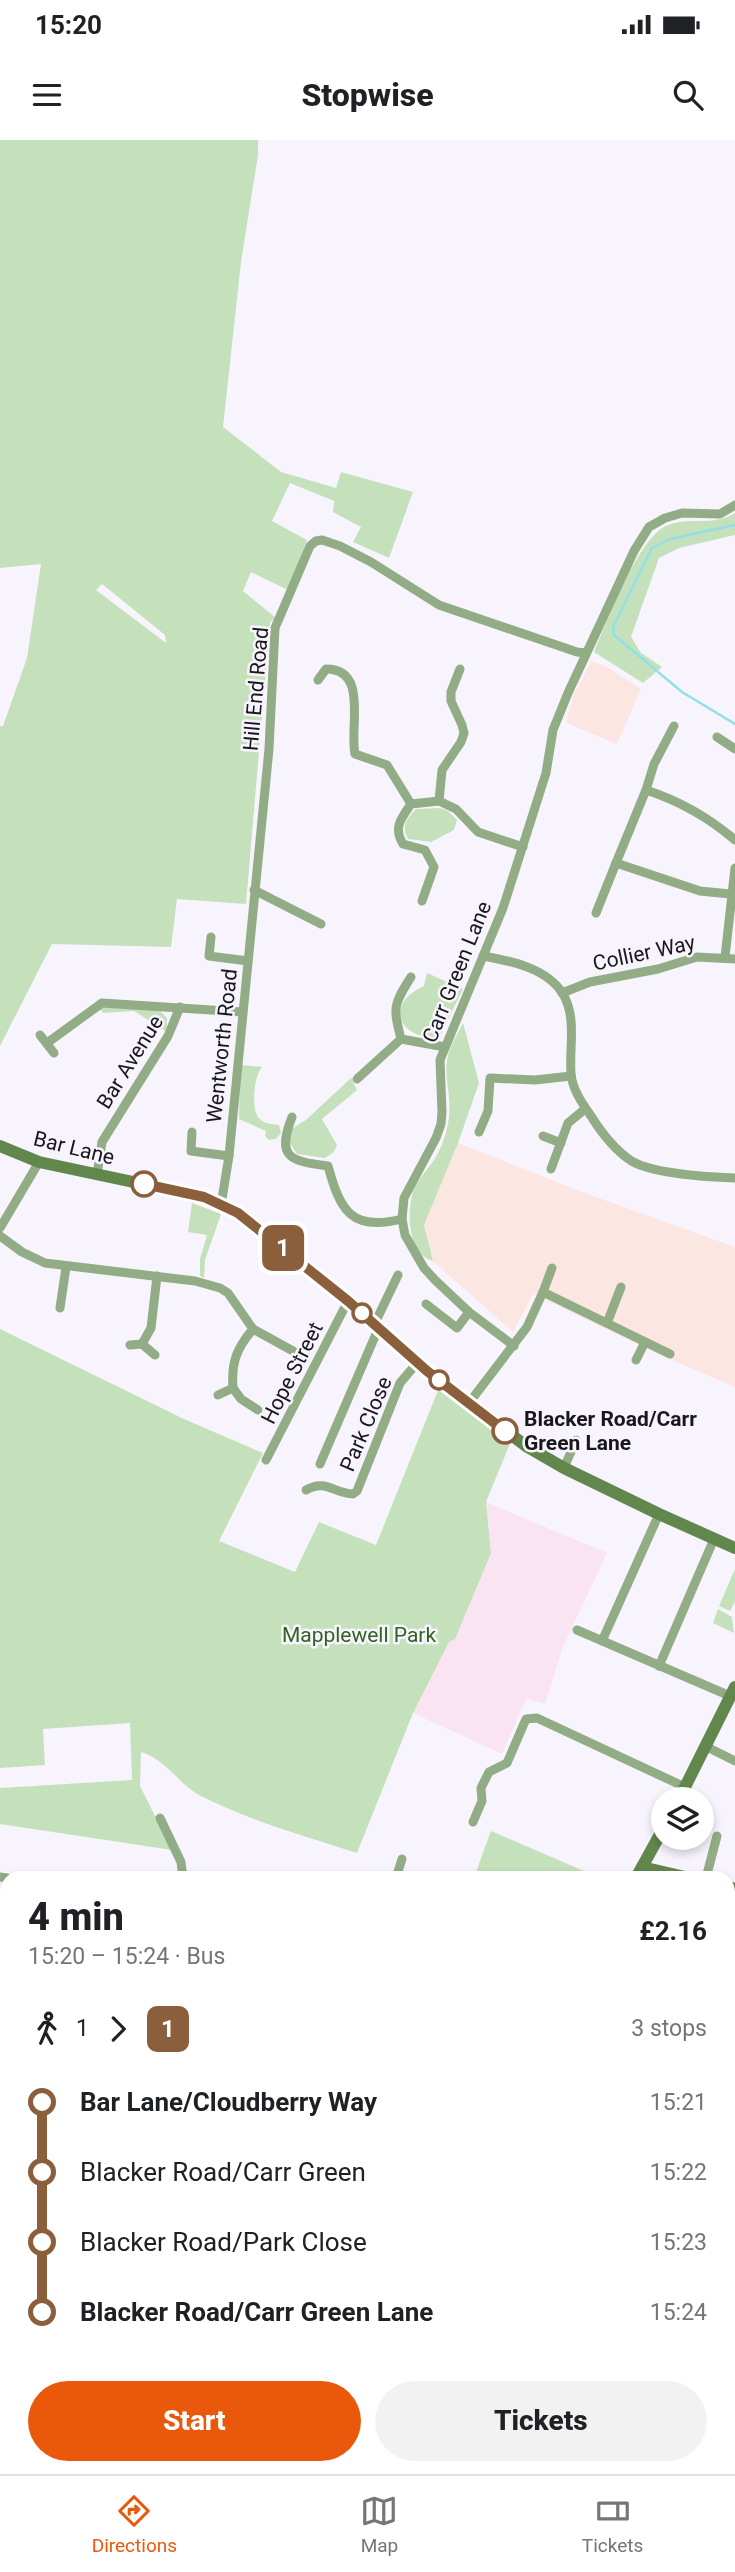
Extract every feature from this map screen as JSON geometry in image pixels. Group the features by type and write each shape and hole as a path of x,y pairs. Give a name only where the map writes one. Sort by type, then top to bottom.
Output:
{"main road":[{"name":"Bar Lane","path":"0,1146 39,1162 204,1197 244,1217 377,1325 417,1363 526,1446 564,1468 735,1548"},
{"path":"685,1787 733,1692"},
{"path":"640,1871 651,1850"}],"street":[{"name":"Carr Green Lane","path":"514,1346 469,1312 424,1268 410,1248 402,1219 407,1188 430,1151 440,1124 440,1060 503,908 547,773 553,730 634,551 649,527 665,518 682,513 720,514 735,505"},
{"name":"Hill End Road","path":"254,890 269,749 275,628 310,546 316,541 322,540 351,552 439,605 586,653"},
{"path":"318,680 326,669 334,669 349,679 354,689 355,754 387,765 411,804"},
{"path":"439,801 442,770 461,743 464,733 450,692 460,669"},
{"path":"596,913 654,764 674,726"},
{"path":"717,737 735,749"},
{"path":"646,790 685,804 717,824 735,840"},
{"path":"411,804 439,801 456,809 478,832 523,847"},
{"path":"411,804 397,827 399,837 403,845 425,850 435,867 422,901"},
{"path":"616,863 700,891 730,894"},
{"path":"730,958 730,894 735,872"},
{"path":"254,890 321,924"},
{"name":"Wentworth Road","path":"221,1205 229,1156 254,890"},
{"path":"211,937 209,956 248,961"},
{"path":"483,956 516,962 551,981 562,993 571,1016 571,1076 577,1094 585,1109 615,1147 631,1161 650,1168 735,1178"},
{"name":"Collier Way","path":"562,993 590,982 658,969 686,959 730,958"},
{"path":"401,1039 395,1012 397,999 411,977"},
{"path":"54,1053 43,1039 102,1003 242,1012"},
{"name":"Bar Avenue","path":"97,1175 102,1142 168,1036 180,1007"},
{"path":"401,1039 445,1047"},
{"path":"357,1079 401,1039"},
{"path":"479,1132 488,1111 490,1078 535,1080 571,1076"},
{"path":"551,1169 568,1123 585,1109"},
{"path":"292,1117 285,1136 288,1153 300,1162 328,1166 337,1196 348,1212 374,1223 402,1219"},
{"path":"192,1132 191,1151 229,1156"},
{"path":"543,1136 561,1143"},
{"path":"0,1228 39,1162"},
{"path":"0,1236 33,1258 66,1267 195,1281 220,1288 228,1293 253,1329 293,1351"},
{"path":"60,1308 66,1267"},
{"path":"469,1403 527,1327 552,1268"},
{"path":"320,1464 398,1275"},
{"path":"142,1344 151,1328 158,1276"},
{"path":"607,1323 621,1287"},
{"path":"542,1292 670,1354"},
{"name":"Hope Street","path":"266,1460 348,1301"},
{"path":"426,1304 457,1328 469,1312"},
{"path":"253,1329 236,1350 232,1375 233,1388 241,1399 258,1410"},
{"path":"636,1360 645,1342"},
{"path":"130,1345 142,1344 155,1355"},
{"name":"Park Close","path":"306,1490 323,1485 347,1494 357,1491 400,1383 417,1363"},
{"path":"218,1395 233,1388"},
{"path":"564,1468 576,1440"},
{"path":"602,1641 659,1514"},
{"path":"659,1666 714,1539"},
{"path":"577,1630 659,1666 733,1692"},
{"path":"473,1822 482,1801 481,1788 489,1772 507,1763 526,1719 537,1718 670,1787"},
{"path":"705,1746 735,1761"},
{"path":"160,1818 181,1862 182,1871"},
{"path":"708,1871 717,1836"},
{"path":"398,1871 401,1859"}],"shaded area":[{"path":"591,662 604,665 641,689 617,744 566,723 574,694"},
{"path":"458,1143 582,1192 735,1247 735,1387 662,1356 533,1294 513,1332 433,1261 424,1225"},
{"path":"486,1502 607,1553 563,1647 545,1704 526,1699 502,1754 413,1713 491,1553"}],"green space":[{"path":"0,140 258,140 241,262 223,427 281,472 336,488 341,472 413,492 389,558 353,542 361,527 333,512 334,501 290,483 272,521 307,540 288,590 251,572 243,591 276,618 270,622 246,904 177,899 171,947 52,944 0,1046 0,726 3,726 27,658 41,564 0,568","holes":["102,584 165,635 166,643 96,590"]},
{"path":"735,513 735,535 679,548 659,558 631,637 641,653 662,667 643,683 594,652 624,582 655,534 675,523 717,520"},
{"path":"440,808 448,811 457,820 454,830 431,842 408,839 406,823 416,809"},
{"path":"427,973 463,989 441,1034 436,1038 412,1032 401,1018 400,1010 404,1001 424,986"},
{"path":"100,1008 159,1010 167,1018 167,1032 134,1011 103,1013"},
{"path":"463,1023 479,1083 424,1225 433,1261 424,1257 413,1241 411,1198 441,1147 445,1135 450,1109 447,1060"},
{"path":"240,1065 262,1067 255,1084 256,1112 260,1119 267,1123 279,1125 281,1133 276,1139 269,1140 265,1136 266,1131 239,1119"},
{"path":"351,1078 357,1090 322,1119 337,1145 334,1152 325,1158 297,1154 288,1140 291,1129 306,1120"},
{"path":"192,1203 221,1214 205,1260 204,1278 200,1276 200,1259 207,1235 188,1232"},
{"name":"Mapplewell Park","path":"0,1329 184,1419 263,1453 219,1541 295,1572 319,1522 376,1545 439,1388 511,1441 486,1502 491,1553 455,1639 449,1642 413,1713 357,1853 278,1828 220,1805 193,1791 158,1760 141,1752 140,1786 172,1850 0,1824 0,1788 132,1780 130,1723 43,1729 45,1765 0,1768"},
{"path":"735,1569 735,1602 730,1611 719,1606"},
{"path":"718,1609 732,1617 734,1633 713,1623"},
{"path":"491,1831 584,1871 476,1871"}],"waterway":[{"path":"735,525 670,539 652,548 613,627 614,635 682,692 735,724"}],"bus line":[{"name":"1","path":"144,1184 204,1197 238,1213 375,1323 417,1363 505,1431"}],"place":[{"name":"Blacker Road/Carr Green Lane","path":"505,1431"}]}
